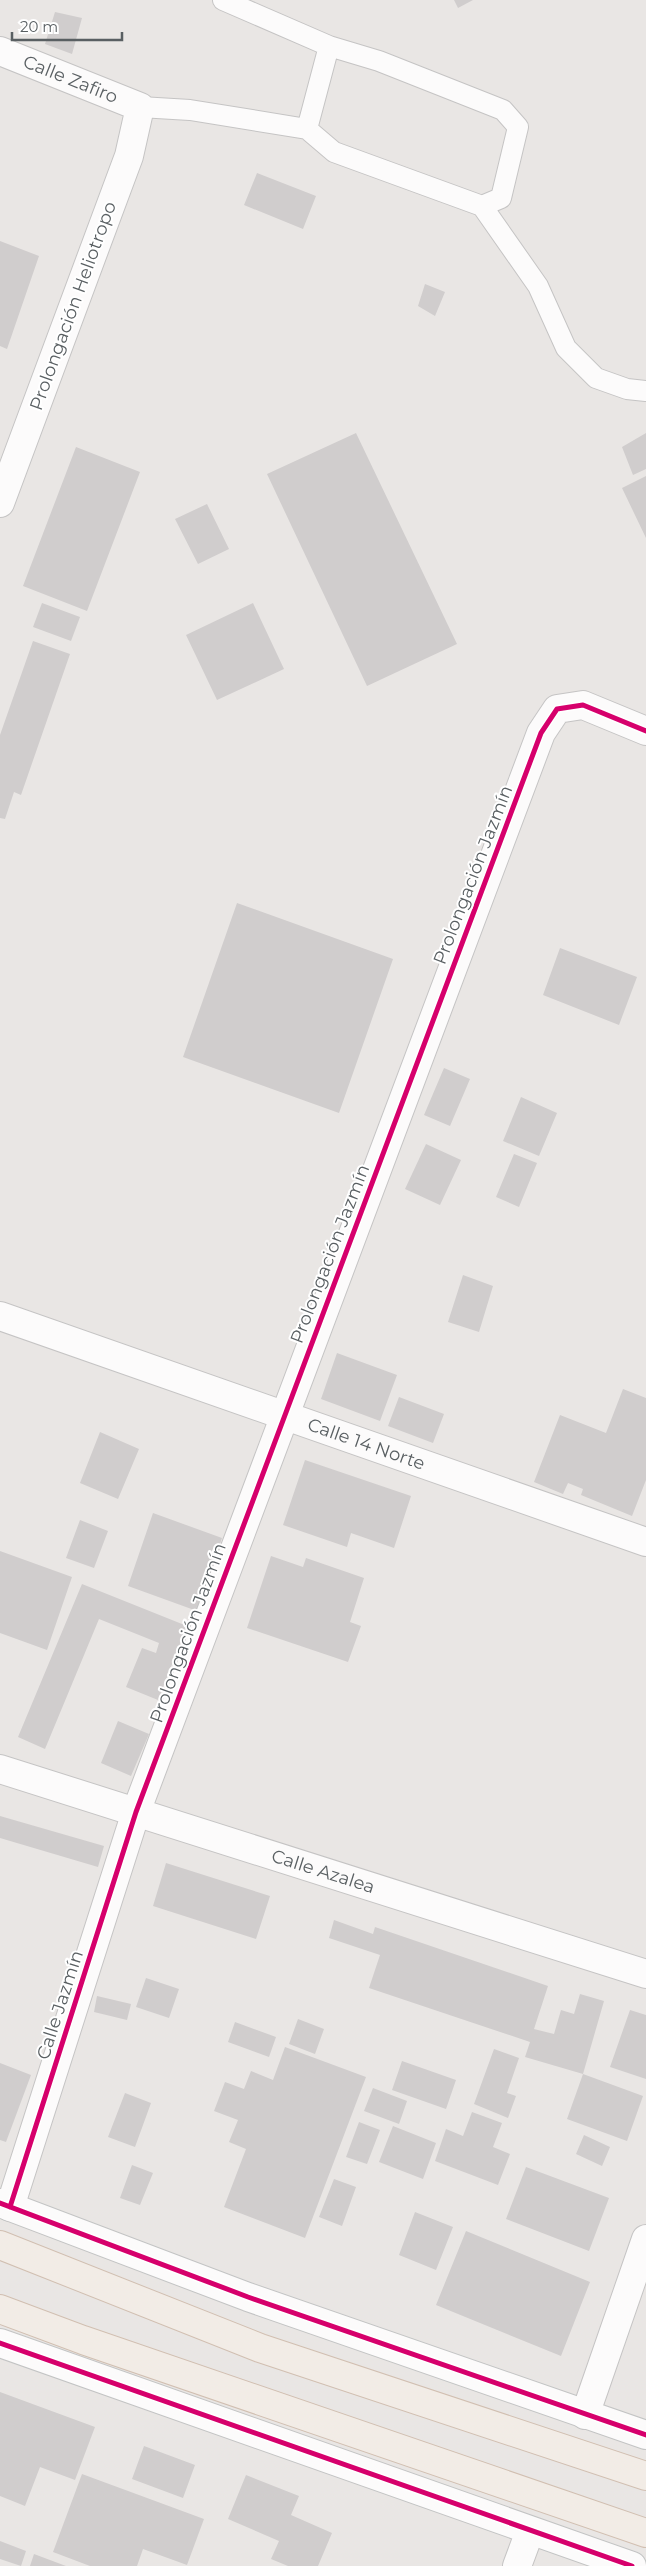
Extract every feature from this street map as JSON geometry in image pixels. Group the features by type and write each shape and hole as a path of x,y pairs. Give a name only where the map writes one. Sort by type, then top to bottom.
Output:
{"main road":[{"path":"0,2245 260,2348 646,2476"},
{"path":"0,2309 83,2340 646,2533"}],"street":[{"name":"Calle Zafiro","path":"0,51 140,107"},
{"name":"Prolongación Heliotropo","path":"0,503 7,463 129,156 140,107"},
{"name":"Prolongación Jazmín","path":"136,1812 283,1416 541,733 557,709 584,705 646,731"},
{"name":"Calle 14 Norte","path":"0,1316 646,1542"},
{"name":"Calle Azalea","path":"0,1769 646,1974"},
{"name":"Calle Jazmín","path":"5,2205 136,1812"},
{"path":"5,2205 248,2297 646,2435"},
{"path":"585,2415 646,2239"},
{"path":"0,2343 632,2566"},
{"path":"517,2566 530,2531"}],"lane":[{"path":"223,0 329,46 360,54 503,110 518,127 509,169 501,198 482,206"},
{"path":"308,129 329,46"},
{"path":"140,107 190,110 308,129 334,152 482,206 538,286 566,348 596,378 627,389 646,391"}],"building":[{"path":"454,0 473,0 458,8"},
{"path":"55,12 82,18 72,54 45,44"},
{"path":"257,173 316,196 303,229 244,205"},
{"path":"0,241 39,256 7,349 0,346"},
{"path":"425,284 445,292 435,316 418,306"},
{"path":"356,433 457,644 367,686 267,474"},
{"path":"646,433 646,469 633,475 622,447"},
{"path":"76,447 140,472 87,611 23,586"},
{"path":"646,476 646,538 622,488"},
{"path":"207,504 229,549 198,564 175,519"},
{"path":"42,603 80,617 71,641 33,627"},
{"path":"253,603 284,669 217,700 186,635"},
{"path":"33,641 70,654 21,795 14,792 5,819 0,818 0,735"},
{"path":"237,903 393,959 339,1113 183,1057"},
{"path":"560,948 637,977 619,1025 543,995"},
{"path":"444,1068 470,1079 450,1126 424,1115"},
{"path":"521,1097 557,1113 539,1156 503,1141"},
{"path":"426,1144 461,1160 440,1205 405,1189"},
{"path":"514,1154 537,1163 519,1207 496,1197"},
{"path":"463,1275 493,1286 479,1332 448,1322"},
{"path":"337,1353 397,1375 380,1421 321,1399"},
{"path":"623,1389 646,1398 646,1480 632,1516 581,1495 583,1489 568,1483 563,1494 534,1482 560,1415 606,1433"},
{"path":"399,1397 444,1414 433,1443 388,1426"},
{"path":"100,1432 139,1449 118,1499 80,1483"},
{"path":"305,1460 411,1496 394,1548 351,1533 347,1547 283,1525"},
{"path":"153,1513 222,1538 197,1611 128,1586"},
{"path":"80,1520 108,1531 94,1568 66,1558"},
{"path":"0,1551 72,1577 47,1650 0,1633"},
{"path":"271,1556 303,1567 306,1558 364,1578 350,1622 361,1626 348,1662 247,1628"},
{"path":"82,1584 187,1626 158,1700 126,1687 142,1648 156,1653 159,1643 99,1619 45,1749 18,1737"},
{"path":"118,1721 149,1734 131,1776 101,1763"},
{"path":"0,1816 104,1846 98,1867 0,1838"},
{"path":"166,1863 270,1896 256,1939 153,1906"},
{"path":"334,1920 373,1934 375,1927 548,1986 534,2029 554,2034 561,2010 574,2014 580,1994 604,2001 583,2074 525,2057 530,2042 369,1988 380,1955 329,1938"},
{"path":"146,1978 179,1989 169,2018 136,2007"},
{"path":"97,1996 131,2004 127,2020 94,2012"},
{"path":"630,2010 646,2015 646,2079 610,2067"},
{"path":"298,2019 324,2029 315,2054 289,2044"},
{"path":"235,2022 276,2037 269,2057 228,2042"},
{"path":"285,2047 366,2077 305,2238 224,2207 246,2149 229,2142 238,2120 214,2111 225,2082 244,2089 251,2071 273,2080"},
{"path":"494,2049 519,2058 507,2093 516,2096 508,2118 474,2104"},
{"path":"402,2061 456,2080 446,2109 392,2090"},
{"path":"0,2063 31,2075 6,2142 0,2140"},
{"path":"583,2074 643,2096 627,2141 567,2119"},
{"path":"373,2088 407,2101 399,2124 364,2111"},
{"path":"125,2093 151,2103 135,2147 108,2137"},
{"path":"472,2112 502,2123 493,2147 510,2154 498,2185 435,2161 446,2129 463,2136"},
{"path":"359,2122 380,2130 367,2164 346,2157"},
{"path":"393,2126 436,2143 423,2179 379,2162"},
{"path":"584,2135 610,2147 602,2166 576,2154"},
{"path":"132,2165 153,2173 140,2205 120,2198"},
{"path":"526,2167 609,2198 589,2251 506,2219"},
{"path":"334,2179 356,2187 342,2226 319,2217"},
{"path":"415,2212 453,2227 436,2270 399,2255"},
{"path":"466,2231 590,2282 561,2356 436,2305"},
{"path":"0,2392 95,2427 75,2480 40,2467 25,2506 0,2496"},
{"path":"144,2446 195,2465 183,2498 132,2479"},
{"path":"82,2474 204,2519 187,2565 143,2549 137,2566 90,2566 53,2552"},
{"path":"246,2475 299,2496 291,2515 332,2533 318,2566 288,2566 271,2559 279,2541 228,2519"},
{"path":"0,2541 26,2551 21,2566 0,2559"},
{"path":"34,2554 66,2566 30,2566"}],"cycle path":[{"path":"10,2207 136,1812 541,733 557,709 583,705 646,731"},
{"path":"0,2203 248,2297 646,2435"},
{"path":"0,2343 632,2566"}]}
